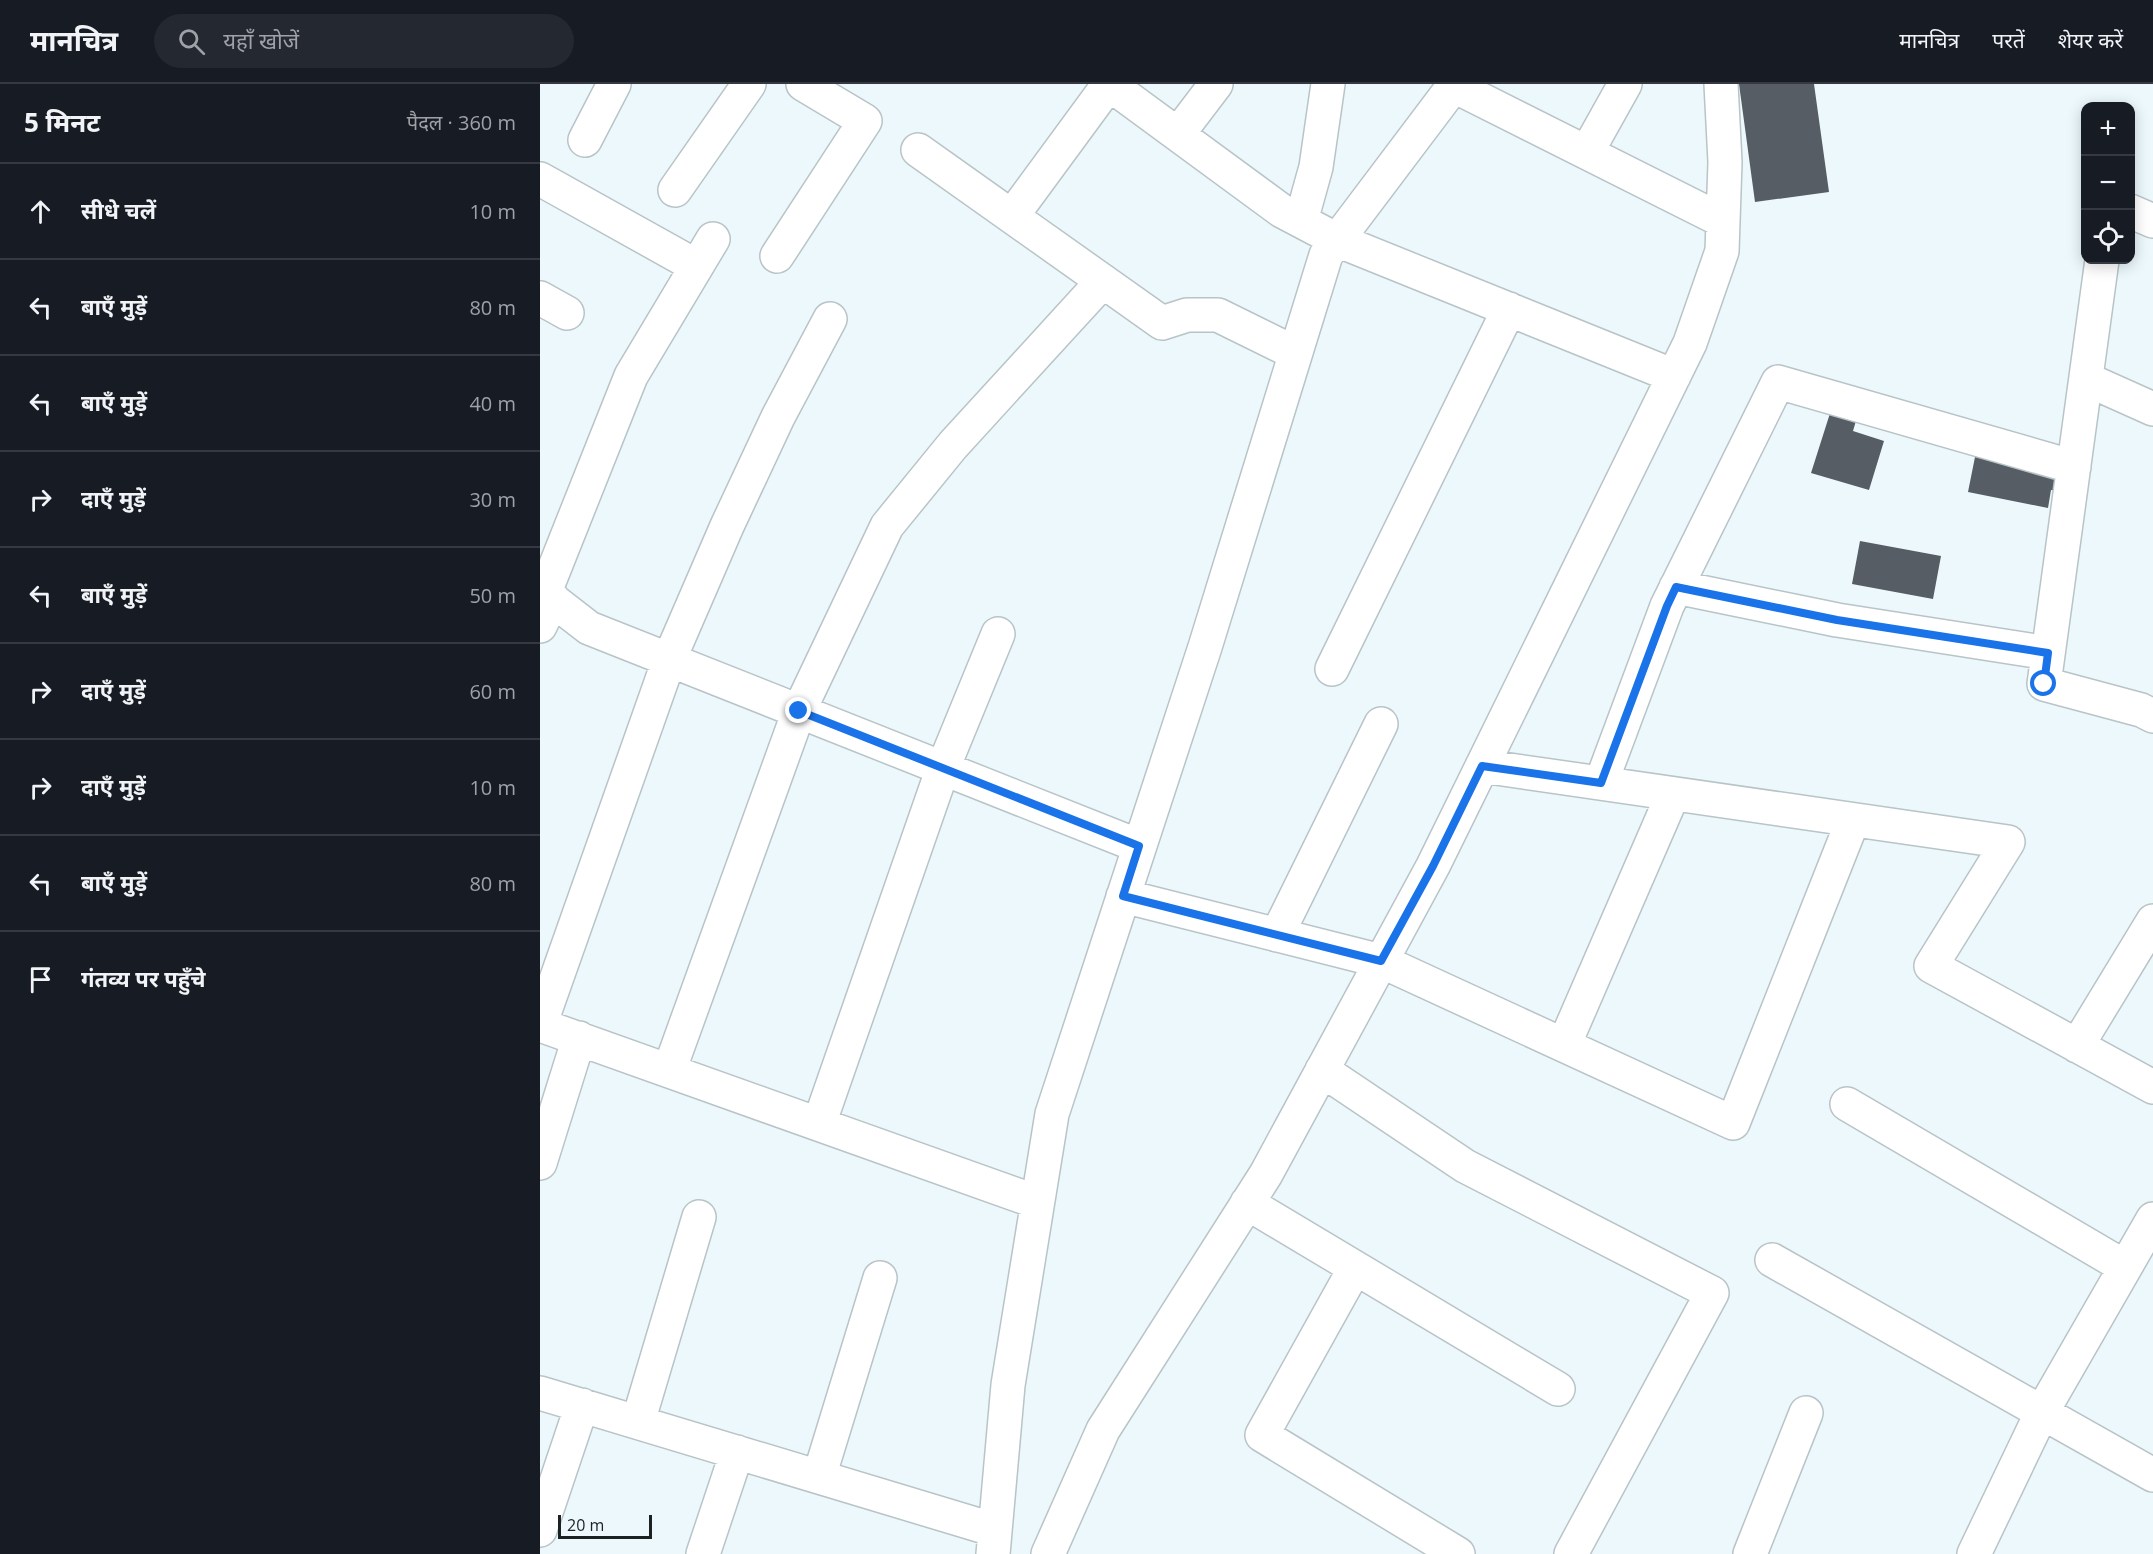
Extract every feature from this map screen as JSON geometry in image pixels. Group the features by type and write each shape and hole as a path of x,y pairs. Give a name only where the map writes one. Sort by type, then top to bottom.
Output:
{"street":[{"path":"585,140 614,84"},
{"path":"675,190 749,84"},
{"path":"1012,216 1109,84 1282,211 1337,240 1674,376"},
{"path":"1178,134 1216,84"},
{"path":"1301,221 1316,167 1328,84"},
{"path":"1587,152 1625,84"},
{"path":"1048,1554 1102,1430 1266,1174 1433,866 1690,343 1722,251 1725,162 1721,84"},
{"path":"540,1393 819,1477 994,1542 1008,1385 1052,1114 1205,647 1326,255 1455,85 1723,221"},
{"path":"777,256 865,122 818,88"},
{"path":"918,150 1162,323 1187,315 1218,315 1295,353"},
{"path":"540,179 696,266"},
{"path":"2135,214 2153,221"},
{"path":"713,239 631,376 544,602 589,628 1139,846"},
{"path":"2101,264 2044,684 2153,716"},
{"path":"669,1071 799,711 887,526 953,445 1102,281"},
{"path":"1332,669 1509,309"},
{"path":"830,319 778,417 727,526 669,660 540,1025 1037,1202"},
{"path":"2086,379 2153,409"},
{"path":"1601,783 1667,606 1778,382 2074,467"},
{"path":"1676,587 1837,620 2048,653"},
{"path":"819,1125 943,768 998,634"},
{"path":"1277,935 1381,724"},
{"path":"1482,766 2008,842 1931,966 2153,1087"},
{"path":"1564,1045 1673,794"},
{"path":"1123,896 1381,961 1733,1123 1853,820"},
{"path":"2078,1046 2153,921"},
{"path":"540,1163 579,1038"},
{"path":"1322,1070 1465,1166 1712,1293 1571,1554"},
{"path":"1847,1104 2125,1267"},
{"path":"1247,1203 1558,1389"},
{"path":"638,1422 699,1217"},
{"path":"1974,1554 2042,1412 2153,1219"},
{"path":"1772,1260 2153,1475"},
{"path":"1356,1268 1262,1435 1458,1554"},
{"path":"819,1477 880,1278"},
{"path":"540,1530 582,1406"},
{"path":"1750,1554 1806,1413"},
{"path":"703,1554 737,1452"}],"building":[{"path":"1739,84 1814,84 1829,192 1755,202"},
{"path":"1832,407 1858,414 1853,431 1884,441 1869,490 1811,473"},
{"path":"1976,452 2068,470 2063,492 2051,490 2048,508 1968,492"},
{"path":"1860,541 1941,556 1933,599 1852,584"}],"route":[{"path":"799,711 1139,846 1123,896 1381,961 1433,866 1482,766 1601,783 1676,587 1837,620 2048,653 2044,684"}]}
